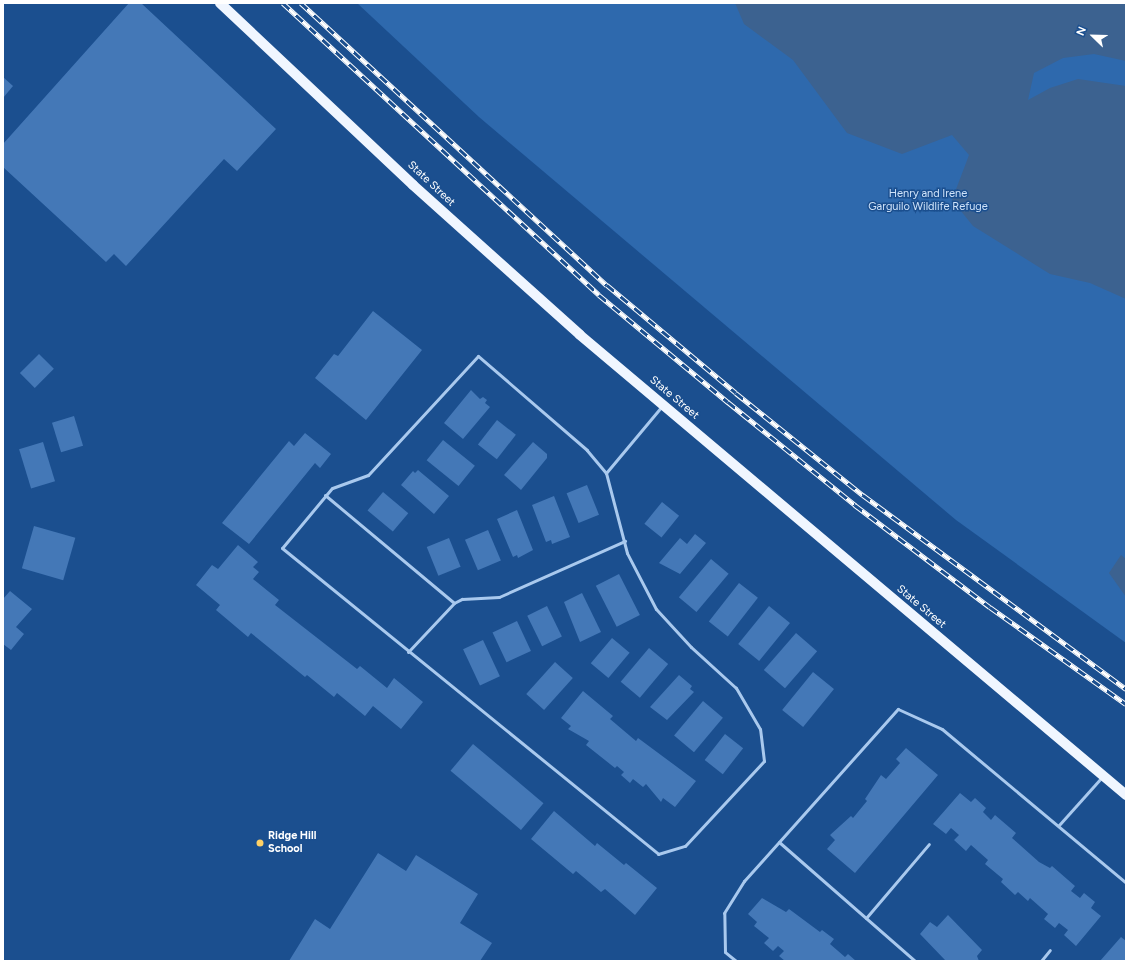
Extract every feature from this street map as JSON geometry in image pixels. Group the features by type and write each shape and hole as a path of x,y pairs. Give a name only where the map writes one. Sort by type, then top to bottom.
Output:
{"main road":[{"name":"State Street","path":"220,3 497,262 1126,795"}],"lane":[{"path":"478,356 587,450 606,473 627,553 656,609 691,647 736,688 760,729 764,761 685,846 658,854 282,548 325,495 332,488 368,475 478,356"},
{"path":"606,473 663,404"},
{"path":"325,495 454,603"},
{"path":"408,652 454,603 462,599 499,597 625,541"},
{"path":"736,961 725,952 724,913 744,880 898,709 942,729 1059,825 1126,883"},
{"path":"1059,825 1103,776"},
{"path":"779,842 915,961"},
{"path":"866,918 929,844"},
{"path":"1041,961 1050,950"}],"green space":[{"name":"Henry and Irene Garguilo Wildlife Refuge","path":"357,3 1126,3 1126,643 956,520 479,117"}],"shaded area":[{"path":"735,3 1126,3 1126,61 1094,54 1063,58 1034,73 1028,100 1050,88 1078,79 1126,86 1126,299 1090,283 1050,274 973,226 952,200 969,155 952,135 902,154 847,133 793,60 744,24"},
{"path":"1121,555 1126,559 1126,597 1109,573"}],"building":[{"path":"129,3 141,3 276,129 237,171 224,159 126,266 114,254 106,262 3,167 3,144"},
{"path":"3,77 13,86 3,98"},
{"path":"373,311 422,350 366,420 315,378 334,354 338,356"},
{"path":"39,354 54,369 35,388 20,373"},
{"path":"471,390 480,399 483,397 487,400 485,403 490,407 463,439 444,423"},
{"path":"74,416 83,446 61,452 52,423"},
{"path":"497,420 516,435 497,459 478,444"},
{"path":"305,433 331,454 320,468 315,463 249,544 222,523 289,441 294,446"},
{"path":"443,440 475,466 459,486 427,460"},
{"path":"43,442 55,481 31,489 19,449"},
{"path":"533,442 547,454 547,458 521,490 504,475"},
{"path":"418,470 449,496 434,514 401,485 413,471 415,473"},
{"path":"587,485 599,515 579,523 567,493"},
{"path":"383,492 408,513 393,532 368,510"},
{"path":"554,496 570,537 552,544 551,540 546,542 532,505"},
{"path":"662,502 679,516 661,538 644,524"},
{"path":"517,510 533,550 518,558 517,555 513,557 497,519"},
{"path":"34,526 75,538 63,580 22,568"},
{"path":"488,530 501,560 478,570 465,540"},
{"path":"695,534 706,543 680,574 659,563 680,538 687,544"},
{"path":"449,538 461,567 438,576 427,547"},
{"path":"238,545 258,562 253,567 259,572 253,579 279,600 275,605 357,669 360,666 387,688 394,678 423,702 401,729 373,706 365,716 337,693 334,697 307,675 305,677 251,633 248,637 216,610 220,605 196,585 212,565 218,569"},
{"path":"711,559 729,574 696,612 679,597"},
{"path":"619,574 640,615 617,627 596,586"},
{"path":"739,583 758,598 728,636 709,622"},
{"path":"10,591 32,609 16,627 24,634 11,650 3,644 3,599"},
{"path":"582,593 601,632 580,642 564,602"},
{"path":"547,606 562,637 542,646 527,616"},
{"path":"769,606 790,623 759,661 738,644"},
{"path":"517,621 531,651 506,662 493,632"},
{"path":"796,633 817,651 785,688 764,670"},
{"path":"612,638 630,653 608,678 591,663"},
{"path":"483,640 500,676 480,686 463,649"},
{"path":"649,648 668,664 640,698 621,682"},
{"path":"555,662 573,678 544,710 526,694"},
{"path":"813,672 834,689 803,727 782,710"},
{"path":"679,675 692,686 690,689 694,692 667,720 650,707"},
{"path":"583,691 613,716 610,719 636,741 638,738 696,781 675,807 663,798 661,802 646,784 643,787 633,779 630,783 621,775 624,772 617,766 615,768 586,745 589,741 568,729 571,726 561,718"},
{"path":"703,701 723,718 694,752 674,735"},
{"path":"725,734 743,748 723,774 705,760"},
{"path":"473,744 543,803 521,830 451,771"},
{"path":"906,748 938,775 855,873 827,849 835,840 830,835 851,816 853,818 867,801 865,799 881,775 886,779 900,763 896,759"},
{"path":"960,793 971,802 975,798 986,808 983,812 991,820 995,815 1016,833 1012,838 1039,862 1050,868 1052,866 1075,886 1071,891 1080,898 1084,893 1095,902 1091,908 1101,916 1076,946 1064,935 1068,930 1059,923 1055,928 1044,919 1048,914 1030,898 1028,901 1018,892 1015,895 1001,882 1003,879 985,864 988,860 971,845 966,851 954,840 959,835 951,828 946,834 933,824"},
{"path":"554,811 595,846 597,843 624,865 626,863 657,888 635,915 605,889 601,892 576,871 573,874 531,839"},
{"path":"378,853 406,871 416,855 478,894 460,923 492,943 480,961 289,961 315,919 330,929"},
{"path":"762,898 786,912 789,909 820,932 822,930 834,939 830,944 845,957 848,954 856,961 785,961 779,956 784,951 778,946 773,951 764,943 769,938 754,926 757,922 748,914"},
{"path":"948,915 982,950 977,956 979,961 945,960 920,934 930,922 937,927"},
{"path":"1121,937 1126,941 1126,961 1100,961"}],"railway":[{"path":"283,3 599,295 855,505 990,607 1126,704"},
{"path":"301,3 607,285 736,393 863,495 1126,689"}],"place":[{"name":"Ridge Hill School","path":"260,843"}]}
